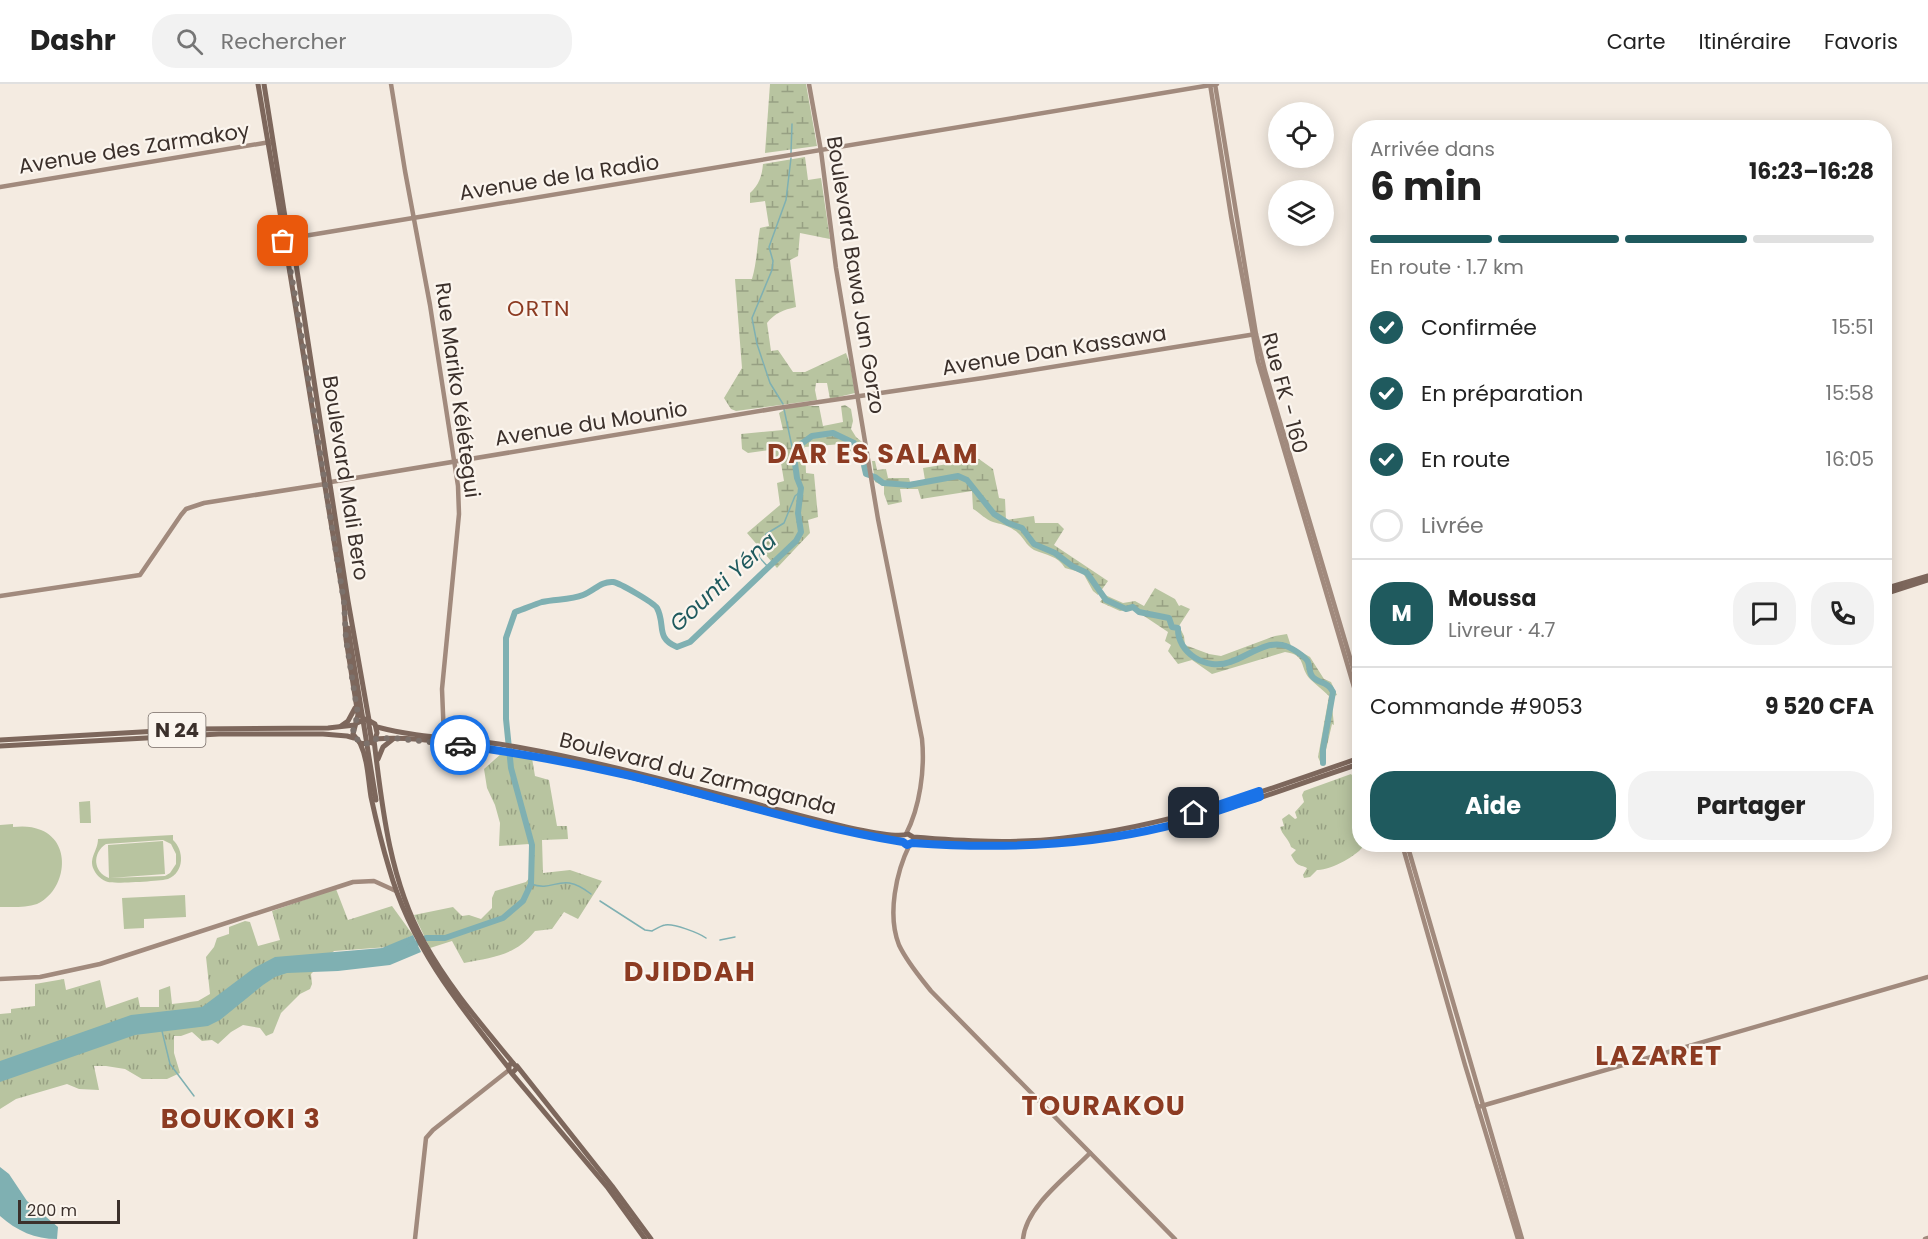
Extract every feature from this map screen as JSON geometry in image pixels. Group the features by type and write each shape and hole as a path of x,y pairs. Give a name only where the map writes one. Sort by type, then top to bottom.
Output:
{"main road":[{"name":"Boulevard Mali Bero","path":"258,84 285,217 346,602 369,720"},
{"name":"Boulevard Mali Bero","path":"264,84 270,142"},
{"path":"1892,591 1928,576"},
{"path":"1892,587 1928,580"},
{"name":"Boulevard Mali Bero","path":"346,602 344,620 358,715 356,724"},
{"path":"346,602 383,834 396,891 422,944 448,982 512,1068 612,1185 651,1239"},
{"path":"336,728 348,721 354,713 356,703"},
{"path":"383,834 375,739 377,727 369,720 363,720 356,724 353,732 365,755 371,795 383,834 419,937"},
{"name":"N 24","path":"0,746 228,731 336,728 356,724"},
{"name":"Boulevard du Zarmaganda","path":"377,727 506,748"},
{"name":"N 24","path":"228,731 323,734 347,736 358,741"},
{"name":"Boulevard du Zarmaganda","path":"375,739 396,738 515,749 613,769 842,826 908,839 989,841 1073,837 1162,821 1352,766"},
{"path":"377,764 383,747 396,738"},
{"name":"N 24","path":"0,740 94,739"},
{"path":"358,741 369,743 375,739"},
{"name":"Boulevard du Zarmaganda","path":"1260,794 1352,761"},
{"path":"575,1144 645,1239"}],"street":[{"name":"Rue Mariko Kélétegui","path":"391,84 456,461 459,514 442,689 444,738"},
{"name":"Boulevard Bawa Jan Gorzo","path":"809,84 868,462 922,739 922,769 894,902 898,942 910,965 931,991 1175,1239"},
{"name":"Avenue de la Radio","path":"288,239 1213,84"},
{"name":"Rue FK - 160","path":"1213,84 1257,361 1305,514 1352,679"},
{"name":"Avenue des Zarmakoy","path":"0,187 270,142"},
{"name":"Avenue Dan Kassawa","path":"858,397 1254,334"},
{"name":"Avenue du Mounio","path":"0,596 140,575 162,540 186,509 204,503 778,408 858,397"},
{"name":"Rue FK - 160","path":"1330,601 1352,667"},
{"path":"1404,852 1520,1239"},
{"path":"1409,852 1480,1107"},
{"path":"0,979 40,977 100,964 353,882 374,881 396,891"},
{"path":"1480,1107 1928,977"},
{"path":"415,1239 426,1138 512,1068"},
{"path":"1023,1239 1027,1222 1038,1205 1090,1153"}],"green space":[{"path":"770,84 806,84 817,146 765,153"},
{"path":"805,157 808,180 821,178 830,239 800,233 798,256 790,260 796,307 780,312 767,323 771,351 778,350 793,372 805,372 846,353 855,393 830,399 827,383 816,383 817,400 736,411 731,409 724,398 742,368 735,279 752,279 760,228 769,226 765,201 750,203 750,193 760,180 763,164"},
{"path":"845,405 851,409 853,421 851,429 862,442 868,477 865,476 860,455 841,448 841,444 805,447 806,473 814,474 818,517 808,520 810,533 777,568 747,533 780,505 777,483 784,481 780,457 773,457 770,450 748,453 742,449 741,434 783,430 779,413 791,406 819,406 823,426 843,422 841,406"},
{"path":"979,459 993,469 999,498 1005,499 1006,520 1034,516 1035,523 1058,523 1064,529 1054,545 1108,581 1098,595 1093,591 1083,573 1065,568 1055,558 1034,550 1014,530 990,521 973,509 972,491 921,499 918,489 900,489 902,502 888,505 884,486 875,482 872,461 875,461 877,470 886,469 888,478 909,478 910,482 925,480 923,468"},
{"path":"1155,588 1175,599 1179,606 1190,609 1179,626 1185,645 1221,656 1275,636 1287,634 1291,646 1310,657 1324,679 1331,682 1337,695 1331,697 1334,725 1332,724 1323,763 1321,764 1318,757 1329,696 1310,679 1297,656 1285,652 1212,674 1192,660 1178,664 1168,651 1171,645 1165,641 1168,632 1129,606 1126,610 1120,611 1100,602 1105,595 1123,603 1135,601 1144,606"},
{"path":"502,753 532,758 535,776 549,780 557,826 567,826 568,839 542,840 543,873 570,870 602,881 578,919 564,912 552,929 535,931 520,946 511,951 464,963 452,941 430,948 414,915 453,907 462,916 469,915 481,919 492,908 495,891 526,882 530,877 529,844 499,846 500,823 487,788 484,769"},
{"path":"1351,774 1352,852 1357,852 1343,862 1317,870 1310,877 1304,878 1303,875 1307,868 1297,863 1291,855 1296,850 1291,847 1280,827 1284,826 1282,819 1289,814 1297,818 1295,812 1304,802 1302,795 1304,791"},
{"path":"90,801 91,823 80,823 79,802"},
{"path":"13,824 13,827 38,829 51,836 58,845 62,867 54,889 47,898 37,904 23,907 0,907 0,825"},
{"path":"173,835 173,840 181,855 180,866 174,876 168,879 108,882 98,876 92,866 98,839","holes":["163,840 171,844 176,854 176,864 165,876 110,878 165,874 163,841 108,845 109,878 97,867 98,852 106,844"]},
{"path":"336,889 348,920 392,906 413,935 388,947 334,951 311,974 310,989 300,994 281,1013 273,1033 266,1036 260,1028 243,1025 218,1044 212,1040 202,1041 192,1032 174,1036 174,1053 180,1073 167,1079 142,1079 125,1069 94,1066 99,1090 79,1089 67,1084 16,1099 0,1109 0,1014 11,1013 11,1009 35,1006 35,984 64,979 66,990 100,980 106,1008 138,997 140,1007 159,1007 159,990 170,986 172,1004 198,1001 210,994 206,957 214,947 217,938 229,934 229,927 245,921 250,922 258,946 280,940 272,911"},
{"path":"185,895 186,917 144,919 144,928 124,929 122,898"}],"water":[{"path":"413,935 421,952 390,965 338,971 287,973 263,985 220,1020 208,1026 135,1035 0,1082 0,1061 131,1015 202,1007 254,968 275,957 382,948"},
{"path":"0,1167 9,1174 27,1201 58,1227 57,1239 41,1238 27,1233 0,1216"}],"waterway":[{"path":"791,153 792,124"},
{"path":"783,404 770,383 757,344 752,318 772,270 773,261 769,247 786,200 791,158"},
{"path":"784,409 794,456"},
{"name":"Gounti Yéna","path":"410,947 426,938 445,938 503,918 523,901 531,884 532,845 511,768 506,719 506,638 515,612 542,602 578,597 605,583 613,582 657,608 666,640 677,647 690,642 796,541 801,532 798,513 801,488 794,456 801,444 812,436 833,433 854,443 861,452 866,474 883,483 909,485 958,476 967,480 994,514 1022,528 1034,544 1055,553 1072,566 1087,573 1106,600 1126,609 1133,607 1139,612 1169,618 1172,627 1178,628 1182,645 1195,658 1203,662 1212,664 1230,662 1257,649 1279,644 1302,655 1309,664 1312,676 1331,688 1333,692 1323,749 1323,763"},
{"path":"769,568 759,557 766,534 784,523 795,496 800,492"},
{"path":"531,884 539,886 572,884 591,894"},
{"path":"600,901 645,930 652,931 661,926 674,925 706,938"},
{"path":"720,940 735,937"},
{"path":"162,1031 170,1064 194,1096"}],"way so far":[{"path":"283,241 294,289 344,602 346,639 358,715 353,729 354,736 357,741 364,744 371,743 375,739 392,738 460,745"}],"district":[{"name":"ORTN","path":"539,308"},
{"name":"DAR ES SALAM","path":"873,453"},
{"name":"DJIDDAH","path":"690,971"},
{"name":"LAZARET","path":"1659,1055"},
{"name":"TOURAKOU","path":"1104,1105"},
{"name":"BOUKOKI 3","path":"241,1118"}],"route":[{"path":"460,745 545,758 632,777 848,833 903,842 907,845 912,843 1000,847 1063,844 1107,838 1196,818 1260,797 1259,791 1194,813"}]}
